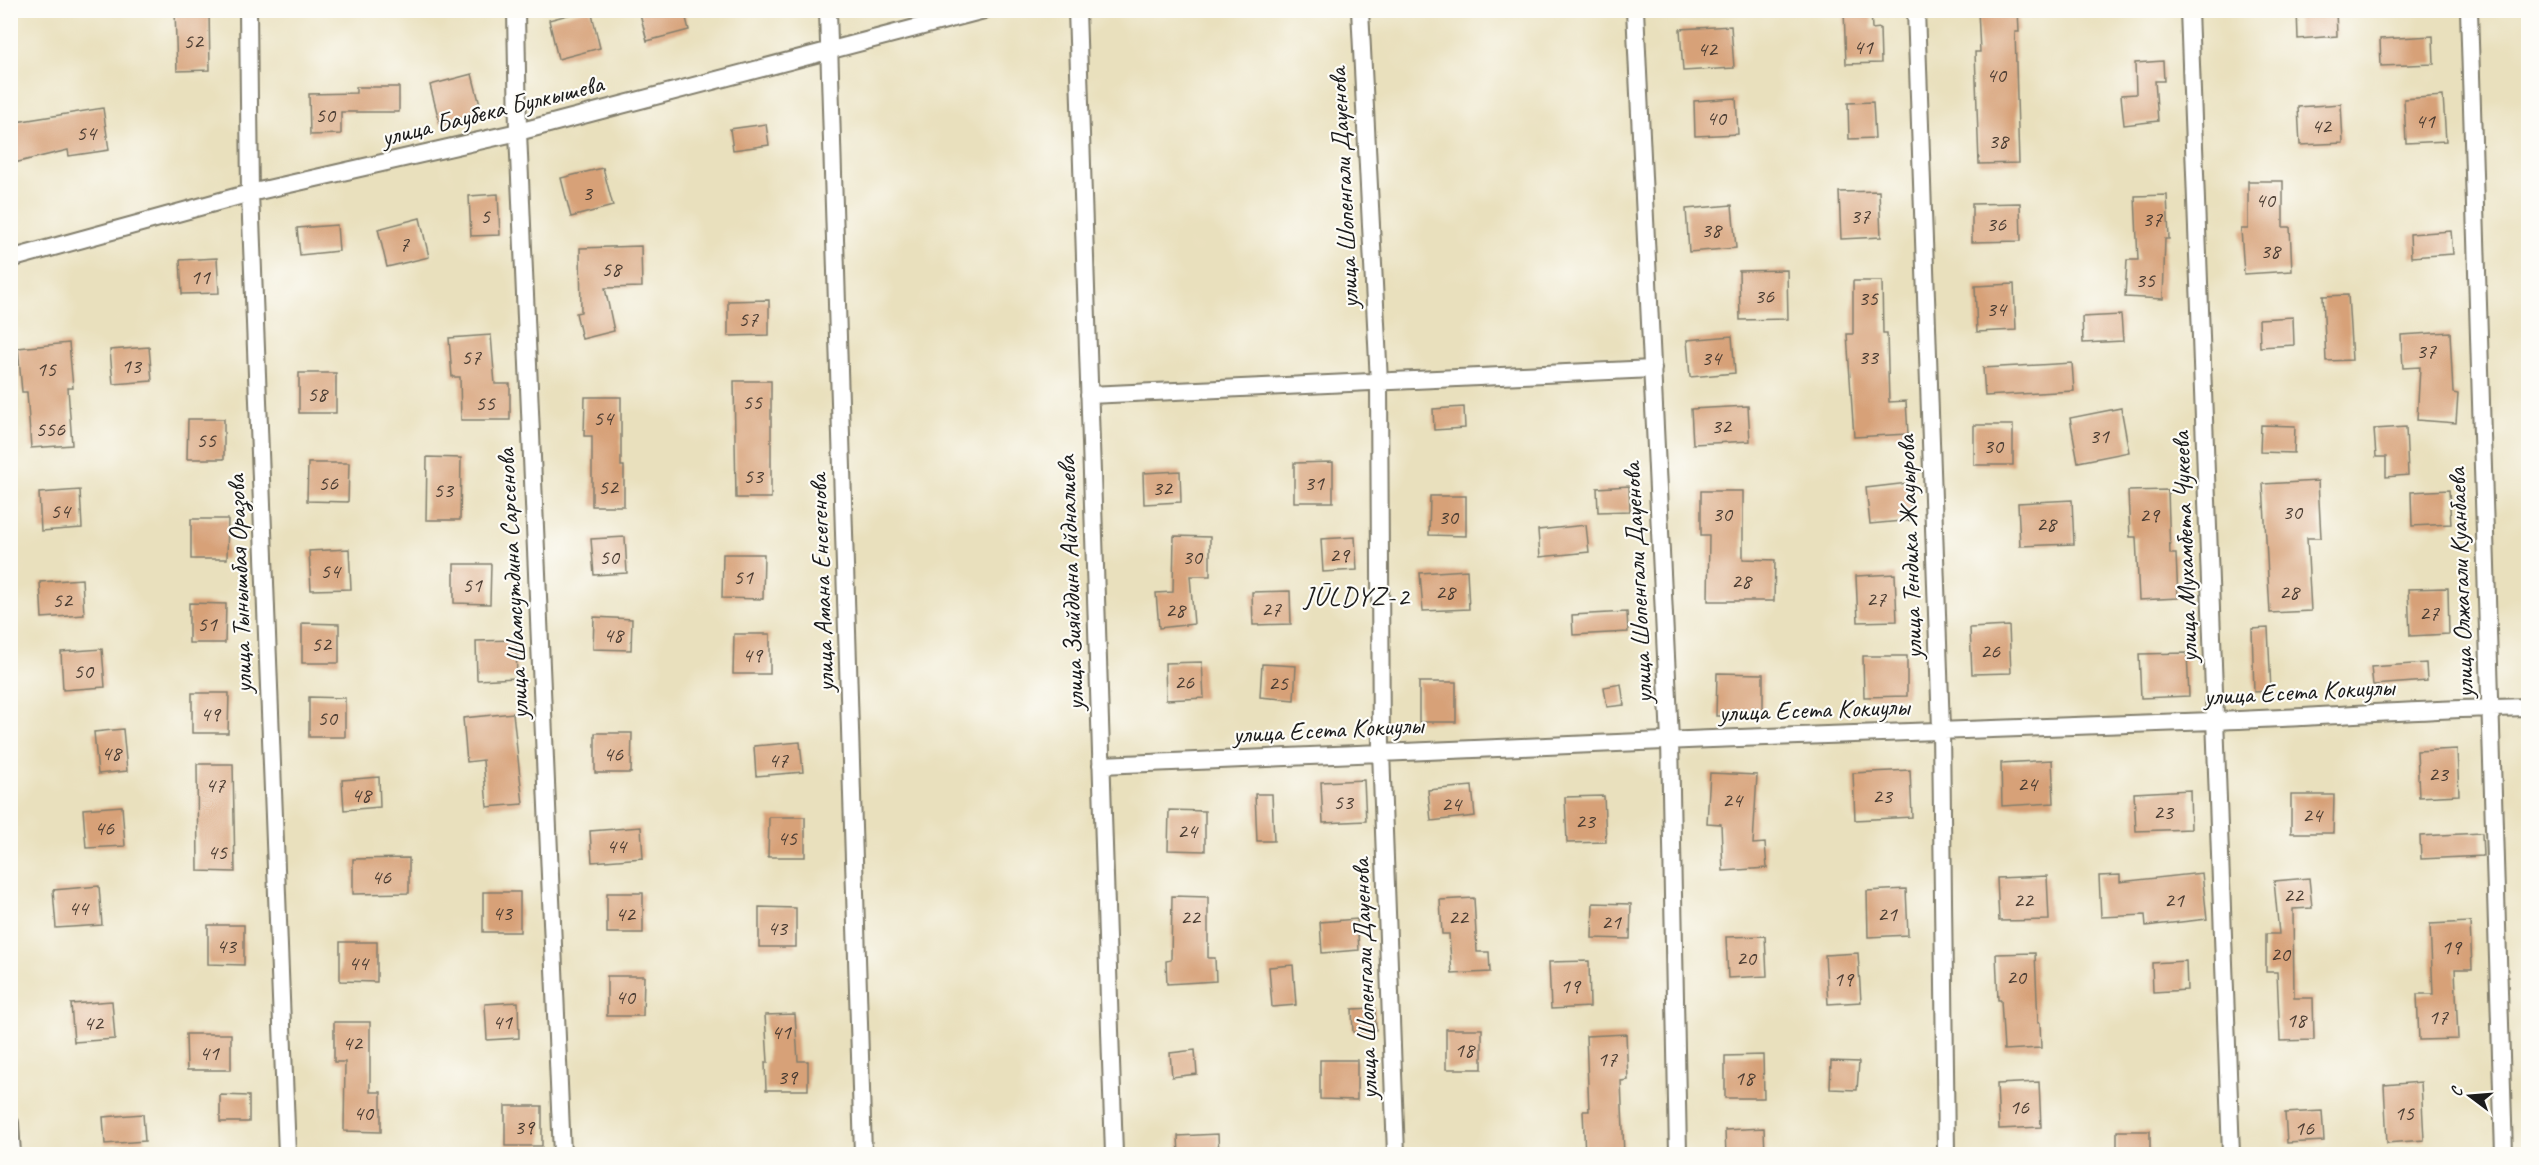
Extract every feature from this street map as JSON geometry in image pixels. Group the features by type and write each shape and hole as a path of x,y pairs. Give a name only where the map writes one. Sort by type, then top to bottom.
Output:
{"street":[{"name":"улица Тынышбая Оразова","path":"248,10 250,193 287,1155"},
{"name":"улица Шамсутдина Сарсенова","path":"516,10 518,132 562,1155"},
{"name":"улица Амана Енсегенова","path":"828,10 863,1155"},
{"name":"улица Баубека Булкышева","path":"10,259 250,193 518,132 984,10"},
{"name":"улица Зияйддина Айдналиева","path":"1077,10 1114,1155"},
{"name":"улица Шопенгали Дауенова","path":"1360,10 1379,382 1381,751 1396,1155"},
{"name":"улица Шопенгали Дауенова","path":"1635,10 1670,740 1678,1155"},
{"name":"улица Тендика Жауырова","path":"1916,10 1941,729 1946,1155"},
{"name":"улица Мухамбета Чукеева","path":"2189,10 2217,721 2231,1155"},
{"name":"улица Олжагали Куанбаева","path":"2469,10 2504,1155"},
{"path":"1089,395 1653,369"},
{"name":"улица Есета Кокиулы","path":"1101,765 1381,751 1941,729 2217,721 2529,707"},
{"path":"10,1123 12,1155"}],"building":[{"path":"175,10 209,10 210,70 177,71"},
{"path":"591,10 600,48 558,59 549,20"},
{"path":"639,10 684,10 689,30 647,41"},
{"path":"1844,10 1871,10 1872,29 1880,28 1881,63 1846,64"},
{"path":"1978,10 2018,10 2019,32 2015,32 2019,163 1979,164 1975,52 1980,52"},
{"path":"2297,10 2336,10 2337,36 2298,39"},
{"path":"1731,26 1734,68 1683,71 1680,29"},
{"path":"2433,36 2434,64 2381,66 2380,39"},
{"path":"2163,61 2164,81 2155,81 2158,121 2124,125 2121,95 2136,94 2135,63"},
{"path":"472,74 482,113 440,124 430,85"},
{"path":"356,87 399,87 399,112 341,112 341,134 310,135 309,94 356,93"},
{"path":"2443,96 2446,141 2406,143 2404,99"},
{"path":"1736,98 1738,134 1695,136 1694,101"},
{"path":"1873,102 1875,138 1849,139 1848,103"},
{"path":"2341,104 2343,143 2300,145 2298,107"},
{"path":"103,108 109,150 69,156 68,150 10,164 10,123"},
{"path":"766,124 769,145 733,150 730,129"},
{"path":"603,168 613,206 571,217 561,178"},
{"path":"2248,181 2283,181 2283,227 2290,227 2292,271 2244,274 2241,229 2248,229"},
{"path":"1879,191 1881,237 1841,239 1839,192"},
{"path":"498,194 500,235 471,236 469,196"},
{"path":"2167,195 2169,239 2165,239 2163,299 2125,297 2127,260 2138,260 2135,196"},
{"path":"2020,203 2021,241 1972,242 1972,204"},
{"path":"1732,205 1736,248 1689,252 1686,209"},
{"path":"420,218 429,257 387,267 378,229"},
{"path":"337,225 339,251 300,255 297,228"},
{"path":"2451,231 2453,254 2411,257 2410,234"},
{"path":"641,246 642,287 605,288 614,331 582,339 576,313 581,312 580,248"},
{"path":"217,258 219,293 182,294 180,260"},
{"path":"1787,270 1788,319 1740,320 1739,271"},
{"path":"1853,281 1882,281 1883,333 1887,333 1889,402 1906,401 1908,434 1854,437 1847,334 1853,334"},
{"path":"2014,284 2016,330 1977,332 1975,286"},
{"path":"2348,295 2352,360 2326,361 2323,296"},
{"path":"769,300 769,335 728,336 728,301"},
{"path":"2121,315 2123,341 2083,343 2082,317"},
{"path":"2293,317 2294,345 2260,347 2259,319"},
{"path":"2450,332 2453,393 2458,394 2456,423 2417,420 2420,367 2403,368 2401,335"},
{"path":"491,335 495,384 510,384 510,420 461,420 460,377 452,377 449,338"},
{"path":"1732,336 1735,373 1690,377 1687,340"},
{"path":"69,343 73,388 68,388 72,445 31,448 27,392 22,392 18,348"},
{"path":"149,347 152,381 113,384 110,350"},
{"path":"2072,363 2074,391 1985,396 1983,368"},
{"path":"299,373 336,373 336,413 299,413"},
{"path":"734,381 771,381 771,498 736,498"},
{"path":"585,397 621,397 621,466 624,466 624,506 592,506 592,436 584,436"},
{"path":"1748,406 1750,441 1693,444 1691,409"},
{"path":"1464,407 1465,428 1434,430 1433,409"},
{"path":"2121,408 2129,452 2078,462 2070,418"},
{"path":"188,419 224,419 224,459 187,459"},
{"path":"1974,425 2013,425 2013,465 1974,465"},
{"path":"2261,425 2295,426 2294,453 2260,452"},
{"path":"2406,427 2408,475 2386,477 2386,457 2376,457 2374,429"},
{"path":"427,457 461,458 460,520 426,520"},
{"path":"1333,462 1333,502 1294,502 1294,463"},
{"path":"308,463 349,463 348,502 307,501"},
{"path":"1180,471 1181,502 1144,504 1143,473"},
{"path":"2318,481 2321,538 2307,538 2311,611 2270,613 2263,484"},
{"path":"1908,483 1912,520 1870,524 1866,488"},
{"path":"1629,486 1630,511 1598,512 1597,488"},
{"path":"80,490 82,528 41,531 39,493"},
{"path":"2168,490 2170,554 2176,554 2178,598 2139,600 2136,537 2130,537 2128,491"},
{"path":"2449,490 2451,524 2412,526 2411,492"},
{"path":"1701,491 1743,491 1743,559 1775,560 1774,601 1708,601 1709,535 1701,535"},
{"path":"1430,496 1466,496 1466,536 1429,535"},
{"path":"2072,500 2074,544 2020,546 2018,503"},
{"path":"191,519 228,519 227,559 191,559"},
{"path":"1586,525 1589,552 1540,557 1538,530"},
{"path":"1174,536 1210,537 1210,576 1190,576 1194,624 1159,628 1156,593 1173,592"},
{"path":"625,537 627,573 594,575 591,539"},
{"path":"1355,537 1357,570 1323,572 1321,539"},
{"path":"349,549 351,589 311,590 309,551"},
{"path":"723,554 764,554 763,599 722,598"},
{"path":"454,564 491,564 490,604 454,603"},
{"path":"1467,570 1469,609 1423,611 1420,573"},
{"path":"1895,574 1897,621 1858,622 1856,576"},
{"path":"82,579 84,615 42,618 40,582"},
{"path":"2448,588 2449,634 2410,636 2408,589"},
{"path":"1290,591 1291,624 1253,625 1252,592"},
{"path":"189,603 226,604 225,643 189,643"},
{"path":"1627,612 1628,632 1573,635 1572,615"},
{"path":"594,617 632,619 631,650 593,649"},
{"path":"302,623 339,624 339,663 302,663"},
{"path":"2009,626 2011,673 1972,674 1970,628"},
{"path":"2268,628 2271,691 2254,692 2252,629"},
{"path":"734,634 770,634 770,674 733,674"},
{"path":"516,640 517,678 477,680 476,641"},
{"path":"102,649 105,687 63,690 61,652"},
{"path":"2187,653 2189,696 2141,698 2139,654"},
{"path":"1863,656 1907,656 1907,696 1864,697"},
{"path":"1202,662 1204,698 1166,700 1165,663"},
{"path":"2426,663 2427,681 2373,685 2371,667"},
{"path":"1262,664 1296,666 1294,700 1260,697"},
{"path":"1717,673 1763,674 1763,716 1716,716"},
{"path":"1419,682 1456,682 1456,722 1419,722"},
{"path":"1621,684 1624,705 1607,707 1604,687"},
{"path":"192,693 229,693 228,733 192,733"},
{"path":"309,697 345,698 345,737 309,737"},
{"path":"513,713 523,804 487,807 483,760 467,762 463,718"},
{"path":"123,729 127,771 98,774 94,732"},
{"path":"595,733 632,733 631,773 595,773"},
{"path":"800,742 803,772 756,776 754,746"},
{"path":"2457,749 2459,795 2419,797 2417,751"},
{"path":"2052,760 2054,803 2002,806 2001,763"},
{"path":"197,764 233,764 235,872 198,871"},
{"path":"1910,770 1912,817 1855,820 1853,773"},
{"path":"1710,773 1757,775 1753,844 1765,843 1767,868 1723,871 1721,824 1707,823"},
{"path":"379,777 380,807 344,810 342,780"},
{"path":"1364,780 1366,821 1323,823 1321,782"},
{"path":"1472,786 1475,816 1431,821 1428,790"},
{"path":"2190,790 2191,829 2136,831 2134,793"},
{"path":"1255,794 1272,794 1274,841 1257,841"},
{"path":"2291,795 2334,795 2333,833 2291,833"},
{"path":"1604,796 1606,842 1567,843 1565,797"},
{"path":"122,806 125,846 86,848 83,809"},
{"path":"1169,810 1205,811 1205,851 1168,850"},
{"path":"769,817 805,817 805,857 768,857"},
{"path":"641,827 643,858 592,862 590,831"},
{"path":"2482,833 2483,856 2421,859 2420,836"},
{"path":"409,858 409,893 353,894 353,859"},
{"path":"2202,873 2207,919 2146,926 2145,915 2101,917 2099,876 2120,875 2120,882"},
{"path":"2047,876 2049,920 1999,921 1997,878"},
{"path":"2309,878 2312,908 2293,909 2294,998 2313,998 2314,1040 2280,1041 2277,972 2266,972 2266,934 2279,934 2274,881"},
{"path":"99,886 102,925 56,928 53,890"},
{"path":"1906,889 1908,935 1868,937 1867,891"},
{"path":"483,892 520,892 520,932 483,932"},
{"path":"607,893 643,893 643,933 607,933"},
{"path":"1172,896 1208,897 1208,958 1215,958 1216,981 1167,984 1166,961 1171,960"},
{"path":"1474,898 1477,952 1489,952 1490,972 1452,974 1449,934 1442,934 1440,900"},
{"path":"1593,903 1631,904 1630,939 1592,938"},
{"path":"759,907 796,908 796,947 759,947"},
{"path":"1357,919 1359,950 1322,953 1320,922"},
{"path":"2470,922 2472,969 2455,969 2458,1039 2419,1040 2417,994 2433,994 2430,924"},
{"path":"208,925 244,925 244,965 208,964"},
{"path":"1765,936 1767,976 1728,978 1726,937"},
{"path":"340,942 377,942 377,982 340,981"},
{"path":"1858,953 1861,1002 1828,1004 1825,955"},
{"path":"2035,953 2041,1048 2004,1050 2001,1000 1998,1000 1996,954"},
{"path":"1589,961 1590,1007 1551,1009 1549,962"},
{"path":"2186,961 2187,990 2153,992 2152,963"},
{"path":"1293,965 1296,1005 1272,1007 1269,967"},
{"path":"607,976 644,976 643,1016 607,1016"},
{"path":"112,1001 115,1039 74,1042 71,1004"},
{"path":"518,1002 519,1038 487,1040 485,1004"},
{"path":"1375,1008 1376,1030 1353,1032 1352,1009"},
{"path":"795,1014 798,1061 808,1061 808,1090 766,1090 765,1062 768,1062 765,1015"},
{"path":"334,1022 370,1022 370,1092 381,1092 381,1132 344,1131 345,1062 334,1062"},
{"path":"1446,1029 1482,1029 1482,1069 1446,1069"},
{"path":"186,1034 231,1034 231,1070 187,1070"},
{"path":"1626,1034 1628,1080 1621,1081 1624,1155 1585,1155 1583,1111 1589,1111 1586,1036"},
{"path":"1195,1050 1197,1074 1172,1077 1170,1053"},
{"path":"1763,1055 1764,1098 1725,1098 1725,1056"},
{"path":"1320,1060 1357,1060 1357,1100 1320,1099"},
{"path":"1831,1061 1859,1062 1857,1090 1830,1089"},
{"path":"2039,1082 2041,1127 1999,1129 1997,1084"},
{"path":"2421,1082 2424,1140 2387,1143 2384,1085"},
{"path":"220,1095 249,1096 249,1122 220,1122"},
{"path":"505,1106 542,1106 542,1146 505,1146"},
{"path":"2322,1111 2324,1141 2287,1143 2285,1113"},
{"path":"143,1114 145,1141 105,1144 103,1117"},
{"path":"1764,1128 1765,1155 1726,1155 1725,1130"},
{"path":"2117,1131 2150,1131 2150,1155 2117,1155"},
{"path":"1218,1134 1219,1155 1179,1155 1178,1136"}],"district":[{"name":"JŪLDYZ-2","path":"1357,596"}]}
